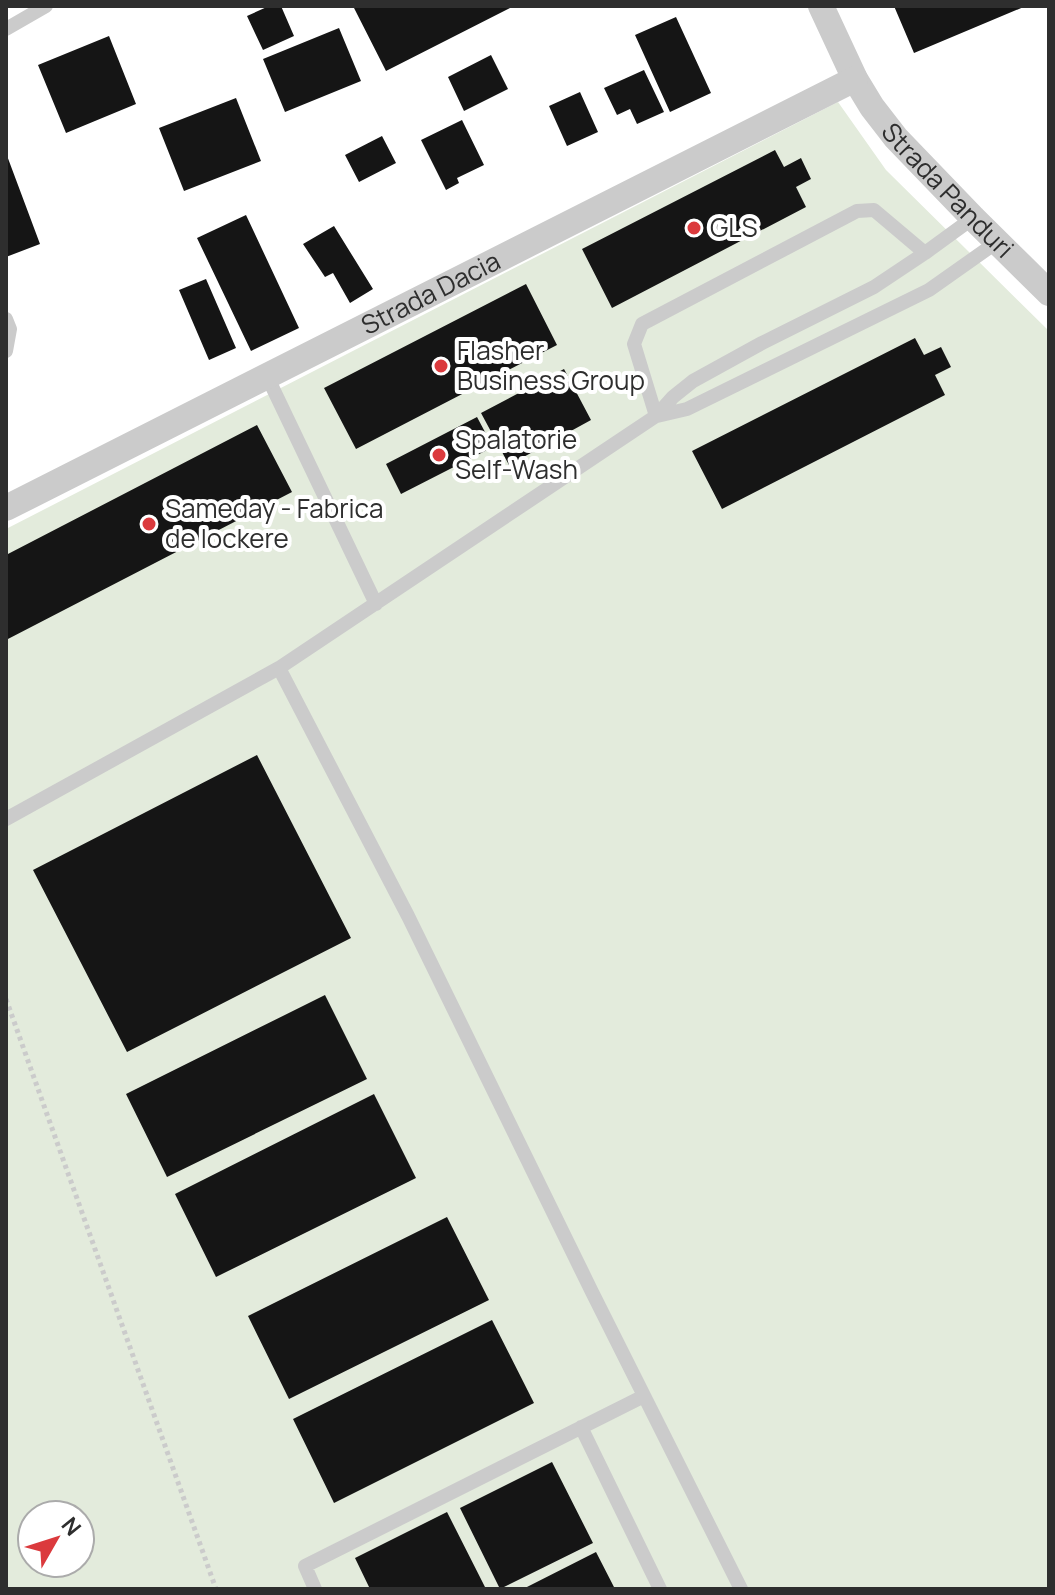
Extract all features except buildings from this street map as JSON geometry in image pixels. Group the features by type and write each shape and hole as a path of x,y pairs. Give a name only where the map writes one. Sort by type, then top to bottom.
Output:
{"street":[{"name":"Strada Panduri","path":"821,6 855,79 896,138 1049,293"},
{"name":"Strada Dacia","path":"6,508 855,79"}],"lane":[{"path":"6,29 46,6"},
{"path":"656,416 634,344 642,324 857,211 874,210 925,253"},
{"path":"6,819 279,668 656,416 693,381 874,287 973,218"},
{"path":"656,416 687,409 929,290 997,242"},
{"path":"6,319 10,329 6,351"},
{"path":"267,376 376,604"},
{"path":"279,668 408,916 741,1589"},
{"path":"315,1589 305,1566 644,1396"},
{"path":"581,1427 660,1589"}],"path":[{"path":"6,999 216,1589"}],"green space":[{"path":"838,102 886,170 1049,331 1049,1589 6,1589 6,529"}],"place":[{"name":"GLS","path":"694,228"},
{"name":"Flasher Business Group","path":"441,366"},
{"name":"Spalatorie Self-Wash","path":"439,455"},
{"name":"Sameday - Fabrica de lockere","path":"149,524"}]}
